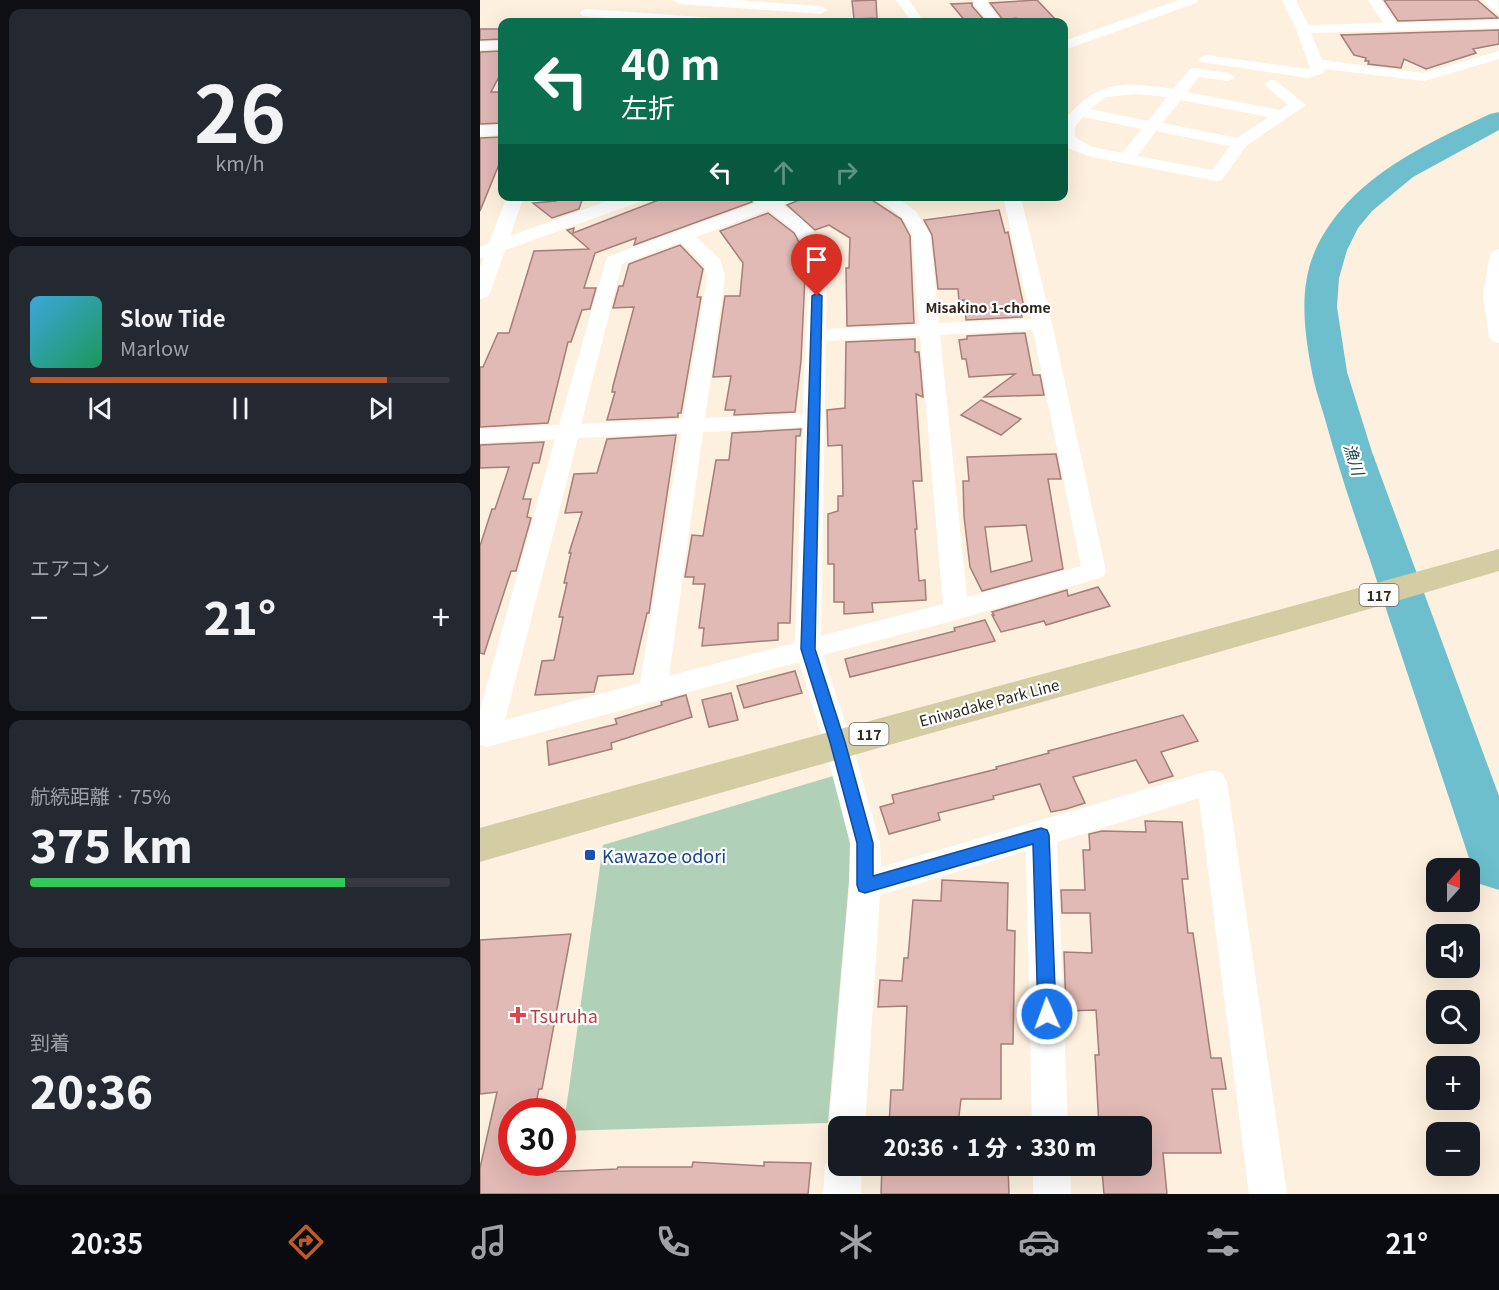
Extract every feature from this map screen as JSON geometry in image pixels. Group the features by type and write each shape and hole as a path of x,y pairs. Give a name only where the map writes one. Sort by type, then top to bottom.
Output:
{"main road":[{"name":"Eniwadake Park Line","path":"480,845 838,742 1259,629 1499,560"}],"street":[{"path":"680,0 826,7 804,18"},
{"path":"902,0 915,18"},
{"path":"981,0 981,5 992,18"},
{"path":"1068,45 1191,0"},
{"path":"1289,0 1317,66 1315,89"},
{"path":"1374,0 1393,27"},
{"path":"1491,0 1499,9"},
{"path":"587,12 665,18"},
{"path":"1303,29 1499,24"},
{"path":"480,46 498,45"},
{"path":"1206,59 1308,74 1317,66 1424,77 1499,55"},
{"path":"1068,139 1074,145 1088,151 1126,159 1216,176 1240,143 1298,105 1272,84 1195,72 1126,159"},
{"path":"1068,125 1094,98 1114,89 1146,90 1282,115"},
{"path":"1080,112 1240,143"},
{"path":"480,131 498,130"},
{"path":"480,293 514,201"},
{"path":"480,253 625,201"},
{"path":"768,201 686,237 614,261 487,736 653,689 956,611 1094,571 1042,324 1013,201"},
{"path":"775,201 805,228 814,243 818,256 808,649 838,742 865,843 865,885 848,1116"},
{"path":"890,201 910,215 921,235 956,611"},
{"path":"653,689 716,277 713,263 686,237"},
{"path":"1499,255 1492,282 1491,308 1499,337"},
{"path":"816,336 1042,324"},
{"path":"480,436 814,420"},
{"path":"865,885 1041,835 1212,782 1268,1194"},
{"path":"1041,835 1050,1116"},
{"path":"842,1194 843,1176"},
{"path":"1052,1176 1052,1194"}],"green space":[{"path":"833,776 855,812 828,1123 576,1131 576,1098 568,1098 603,845"}],"building":[{"path":"876,0 877,18 854,18 852,1"},
{"path":"1037,0 1054,18 1001,18 990,3"},
{"path":"1384,0 1477,0 1498,18 1398,21"},
{"path":"972,3 982,18 963,18 951,4"},
{"path":"480,29 498,29 498,39 480,40"},
{"path":"1499,30 1499,44 1473,49 1476,53 1426,69 1404,59 1401,68 1368,64 1369,61 1365,61 1366,58 1354,55 1341,35"},
{"path":"498,51 498,79 491,92 498,92 498,123 480,124 480,52"},
{"path":"498,137 498,167 480,211 480,138"},
{"path":"582,201 579,209 552,218 533,203"},
{"path":"656,201 752,202 634,245 636,238 595,253 584,288 596,288 590,309 582,310 571,342 568,342 548,423 480,427 480,367 483,367 498,333 509,333 534,251 589,249 567,230 574,228 573,233"},
{"path":"797,201 874,201 901,219 910,236 914,323 847,326 846,268 849,268 850,238 829,225 815,230 787,205"},
{"path":"999,210 1005,233 1008,232 1025,312 1021,312 1022,317 966,320 964,300 959,301 958,289 938,289 932,235 924,220"},
{"path":"768,213 794,233 806,255 801,361 795,412 734,415 735,410 725,410 731,376 713,377 725,296 740,296 743,263 720,231"},
{"path":"680,245 703,269 697,297 701,297 681,413 678,413 678,417 607,420 615,392 612,392 613,386 634,307 613,308 619,286 623,286 629,264"},
{"path":"1025,333 1033,375 1040,375 1044,395 984,397 1015,374 969,377 966,359 962,359 959,340 967,339 967,336"},
{"path":"915,339 915,352 919,352 923,397 916,394 922,481 913,481 917,529 915,529 919,581 925,580 926,600 872,603 873,612 844,614 844,602 834,602 834,564 828,564 828,514 838,511 838,496 843,496 842,445 828,446 827,410 845,408 846,342"},
{"path":"981,400 1021,419 1001,435 961,415"},
{"path":"801,429 800,436 796,436 790,623 778,623 778,640 702,646 704,628 699,628 705,584 693,584 694,577 685,577 692,535 703,536 716,460 729,460 732,433"},
{"path":"676,435 649,613 647,613 633,674 598,676 594,692 535,695 542,661 554,660 563,617 559,617 567,583 564,583 571,553 569,553 582,512 565,513 574,474 597,473 607,439"},
{"path":"544,442 539,463 533,463 523,499 531,499 527,517 531,518 516,571 511,571 484,654 480,653 480,546 509,467 480,468 480,445"},
{"path":"1056,454 1061,479 1048,479 1063,569 982,591 970,567 964,516 963,481 969,481 967,457","holes":["1026,525 1032,561 991,572 985,527"]},
{"path":"1098,587 1110,606 1046,625 1044,621 1001,632 992,615 994,615 992,612 1067,590 1068,596"},
{"path":"985,620 995,641 850,677 845,659 955,631 954,628"},
{"path":"795,671 802,693 744,708 737,686"},
{"path":"731,693 738,720 709,727 702,700"},
{"path":"686,695 692,717 611,743 612,749 549,765 547,741 617,724 615,719"},
{"path":"1183,715 1198,741 1161,752 1173,776 1149,783 1136,760 1073,777 1085,803 1066,809 1051,812 1040,784 993,796 994,799 938,813 940,820 889,834 880,807 894,803 892,795 997,769 996,767 1049,753 1048,751"},
{"path":"1145,821 1182,822 1188,879 1182,879 1188,933 1193,933 1211,1058 1221,1058 1226,1089 1212,1089 1221,1153 1163,1153 1167,1194 1104,1194 1102,1176 1152,1176 1152,1116 1098,1116 1095,1055 1099,1055 1096,1010 1066,1011 1064,952 1092,953 1090,913 1062,913 1061,890 1085,890 1083,850 1090,850 1089,834 1102,831 1146,832"},
{"path":"942,880 1008,883 1007,930 1015,931 1013,1044 1001,1044 1001,1099 961,1099 959,1116 890,1116 891,1090 903,1090 907,1006 878,1007 880,980 902,981 904,958 908,958 913,900 941,901"},
{"path":"571,934 542,1089 539,1089 537,1098 498,1098 498,1176 576,1176 576,1171 617,1169 618,1167 692,1167 693,1162 764,1166 764,1162 811,1163 808,1194 480,1194 480,1168 497,1092 480,1094 480,940"},
{"path":"882,1176 1008,1176 1009,1194 881,1194"}],"waterway":[{"name":"漁川","path":"1499,120 1403,171 1361,205 1344,226 1331,250 1321,292 1323,337 1329,372 1353,452 1499,867"}],"place":[{"name":"Kawazoe odori","path":"590,855"},
{"name":"Tsuruha","path":"518,1015"}],"district":[{"name":"Misakino 1-chome","path":"988,307"}],"route":[{"path":"817,296 808,649 838,742 865,843 865,885 1041,835 1047,1014"}]}
